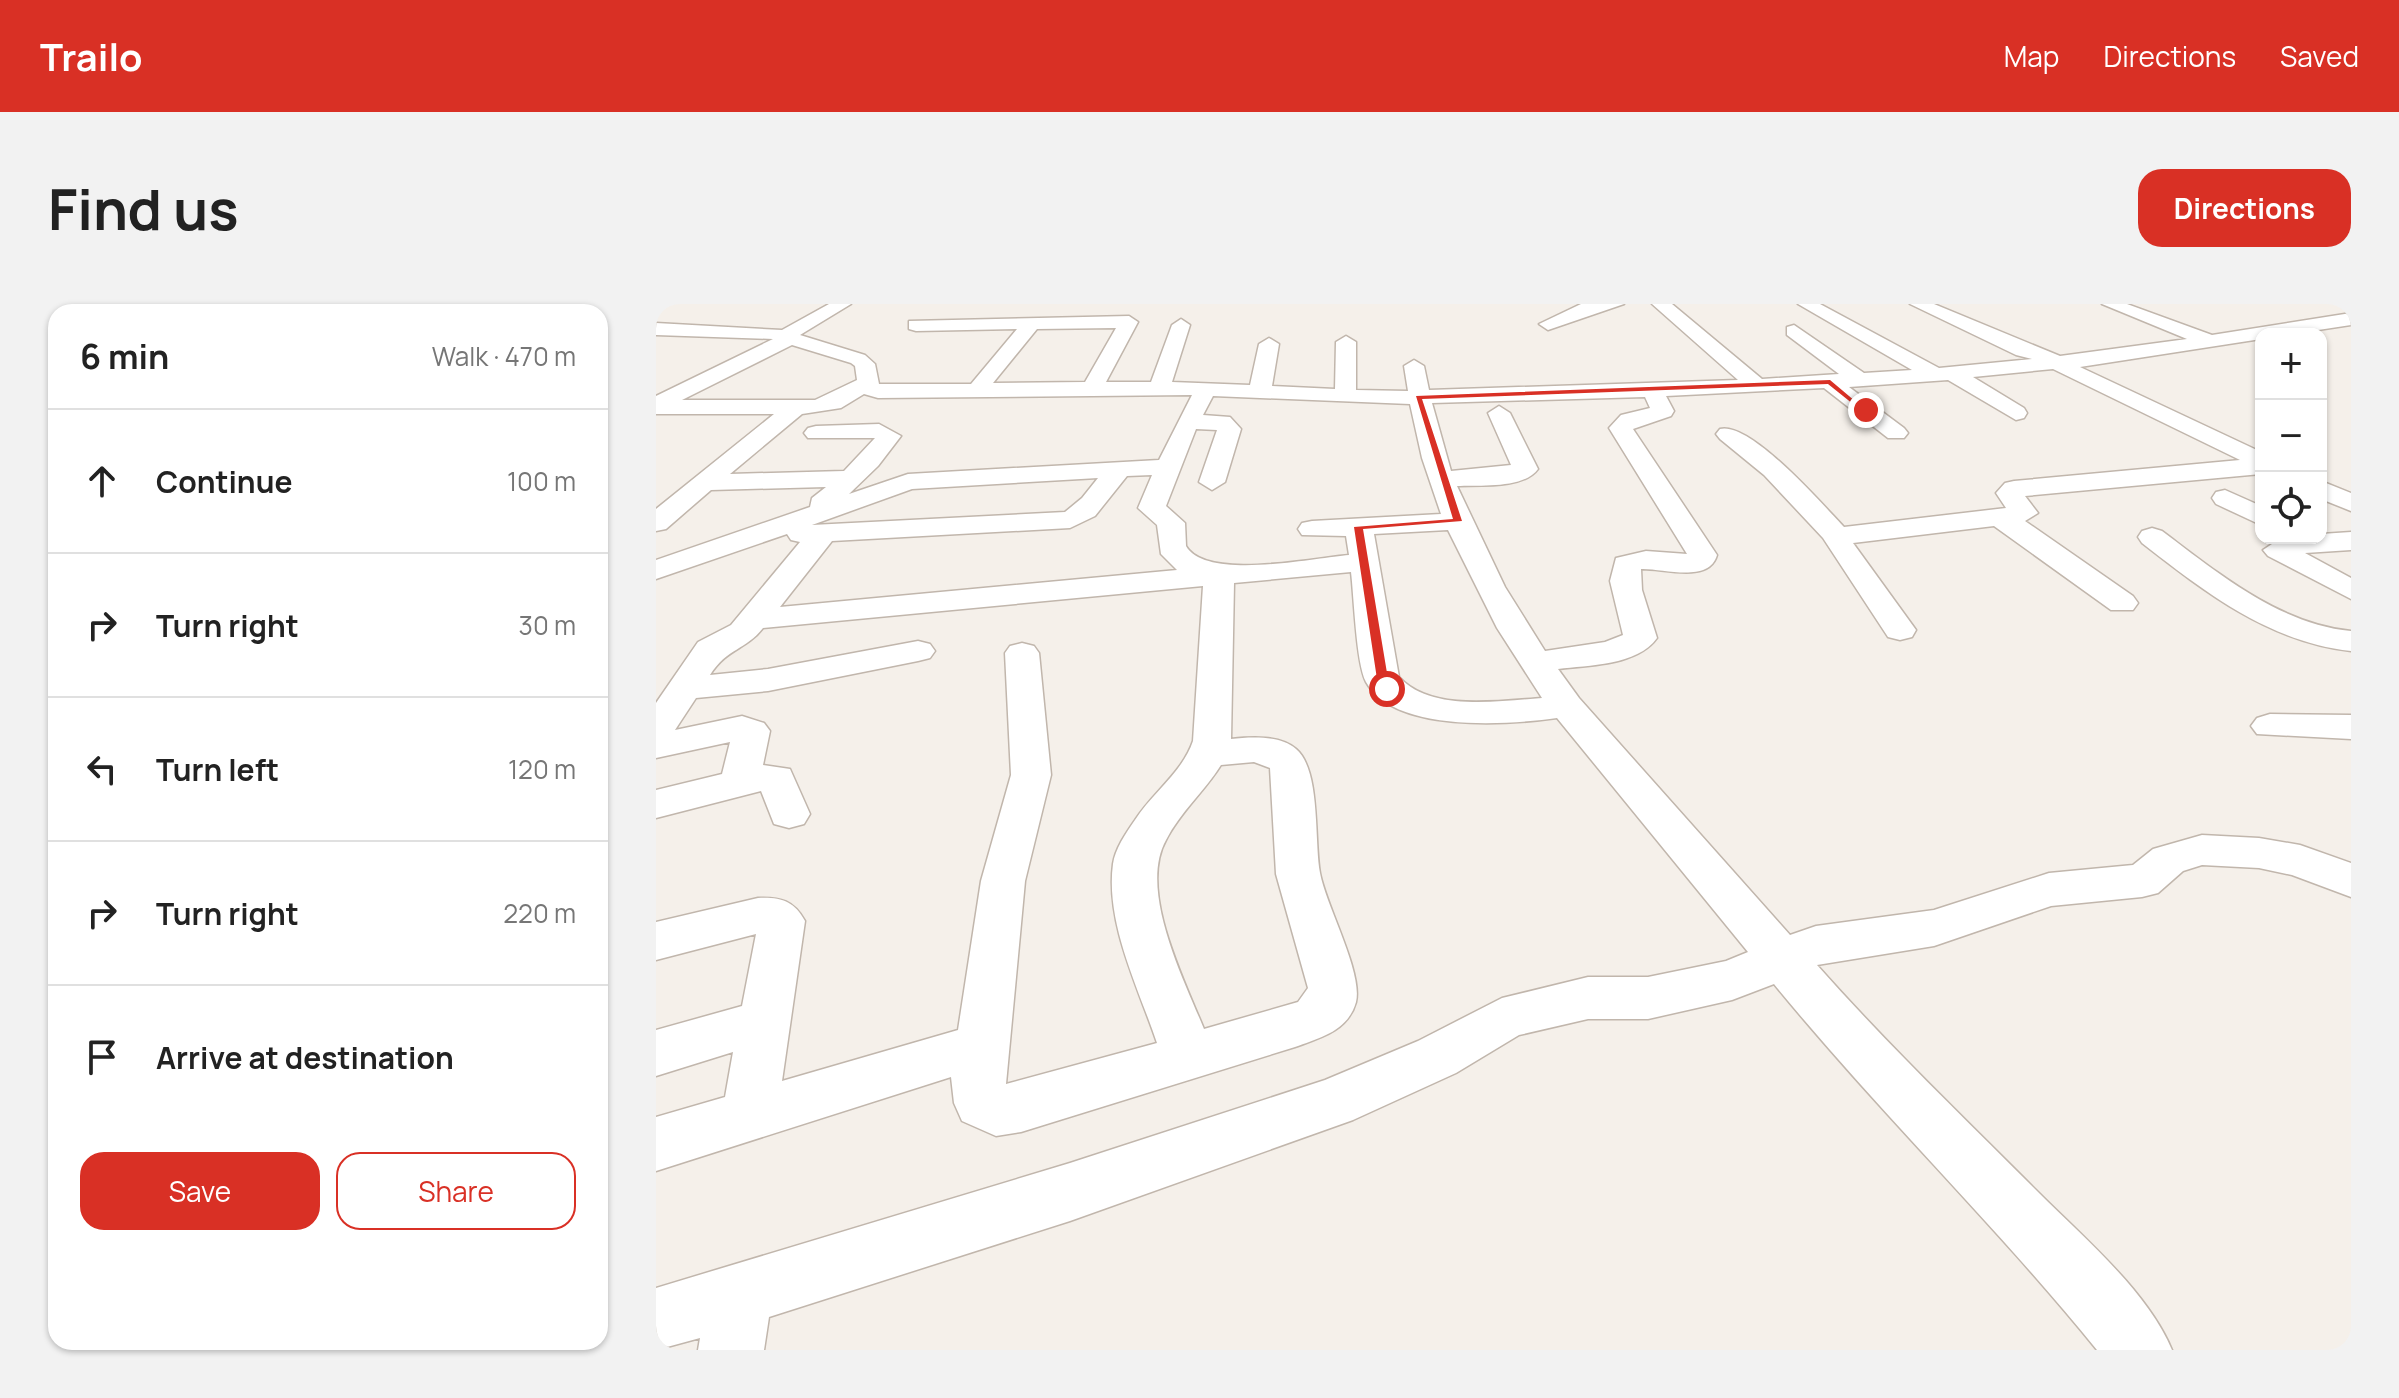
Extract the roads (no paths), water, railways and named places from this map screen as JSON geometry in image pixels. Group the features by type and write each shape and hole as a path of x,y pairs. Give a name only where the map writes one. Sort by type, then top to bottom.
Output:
{"street":[{"path":"656,406 788,337 842,304"},
{"path":"930,304 909,331 1110,319 1129,322 1092,389"},
{"path":"1548,324 1586,308 1615,304"},
{"path":"1661,304 1757,386"},
{"path":"1807,304 2016,413"},
{"path":"1919,304 2023,351 2060,363 2255,460"},
{"path":"2111,304 2210,341"},
{"path":"2330,304 2351,310"},
{"path":"2327,331 2351,319"},
{"path":"976,391 1030,325"},
{"path":"1159,388 1181,325"},
{"path":"656,329 759,332 788,337 869,368 878,391 1159,388 1344,396 1416,382 1651,388 1830,382 2060,363 2210,341 2255,338"},
{"path":"1794,331 1860,380"},
{"path":"1344,396 1347,382 1346,342"},
{"path":"1260,391 1269,344"},
{"path":"656,406 796,407 833,403 869,368"},
{"path":"656,381 703,382"},
{"path":"1416,382 1458,521 1485,584 1566,706 1847,1035 2073,1271 2139,1350"},
{"path":"1830,382 1896,433"},
{"path":"1535,663 1623,649 1634,644 1640,638 1640,628 1627,588 1624,570 1627,564 1646,558 1682,563 1701,560 1702,555 1621,428 1629,420 1663,411 1651,388"},
{"path":"1207,389 1187,422 1152,508 1171,523 1171,550 1198,568 1219,575"},
{"path":"656,523 796,407"},
{"path":"1444,479 1508,475 1525,469 1499,413"},
{"path":"1187,422 1222,422 1229,429 1212,482"},
{"path":"667,708 710,649 743,632 754,619 815,525 886,441 887,433 816,433"},
{"path":"1728,434 1773,470 1837,536 1900,630"},
{"path":"1837,536 2024,513 2009,493 2014,489 2255,464"},
{"path":"815,525 884,490 932,478 1169,467"},
{"path":"656,570 753,538 815,525 1070,520 1097,501 1106,484 1120,469"},
{"path":"702,483 852,478"},
{"path":"2327,492 2351,503"},
{"path":"2225,498 2255,514"},
{"path":"2000,517 2122,603"},
{"path":"1312,529 1458,521"},
{"path":"1359,527 1382,679 1387,689 1401,698 1424,704 1469,710 1533,711 1566,706"},
{"path":"2152,537 2230,594 2257,609 2320,637 2351,641"},
{"path":"2327,541 2351,541"},
{"path":"2292,544 2278,550 2351,590"},
{"path":"754,619 1365,562"},
{"path":"1188,1057 1142,921 1136,892 1135,862 1149,831 1209,754 1218,663 1219,575"},
{"path":"667,708 768,680 918,651"},
{"path":"1022,653 1031,775 1003,881 978,1076 981,1103 996,1111 1188,1057 1316,1017 1330,1004 1333,988 1303,898 1290,767 1285,757 1274,751 1209,754"},
{"path":"2270,726 2351,727"},
{"path":"656,746 728,730 751,731 740,783"},
{"path":"656,804 740,783 776,778 789,814"},
{"path":"656,1320 736,1322 1070,1192 1334,1102 1437,1057 1502,1019 1537,1008 1588,998 1648,998 1732,980 1816,945 1934,928 2049,890 2142,881 2168,860 2202,850 2259,853 2300,861 2351,881"},
{"path":"656,941 758,916 775,915 782,921 749,1115"},
{"path":"656,1053 763,1022"},
{"path":"656,1144 983,1045"}]}
